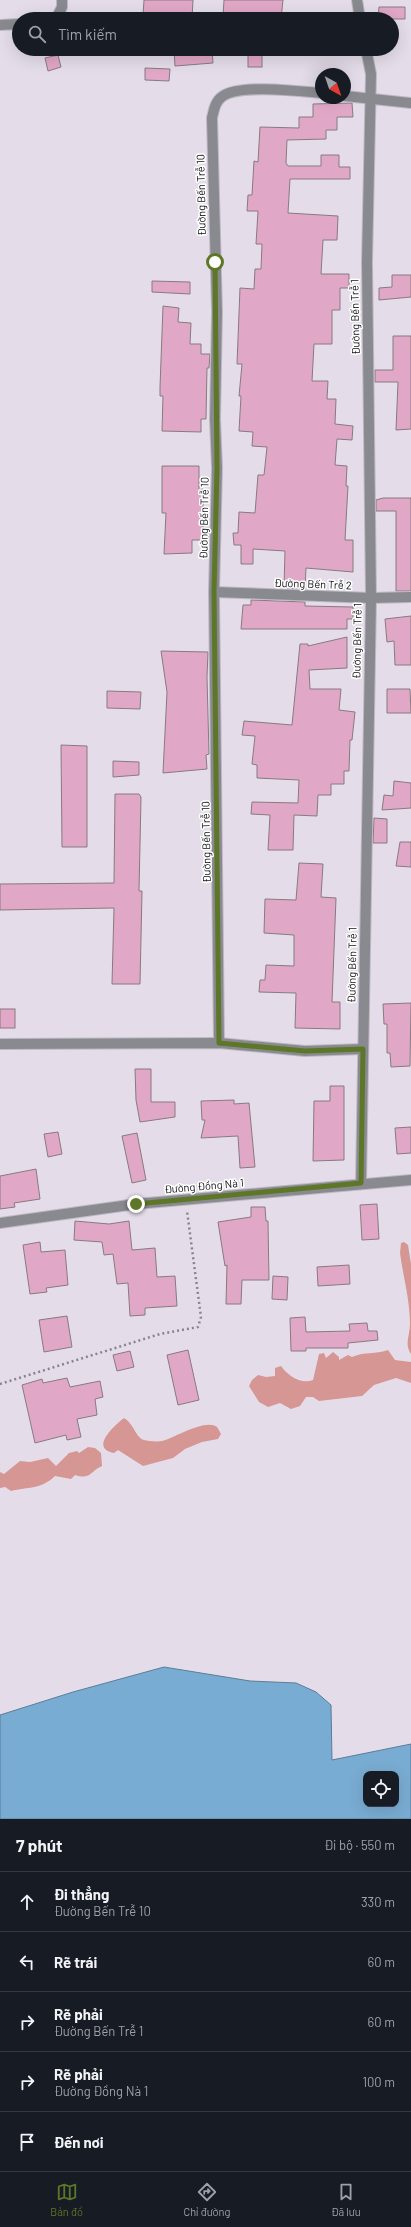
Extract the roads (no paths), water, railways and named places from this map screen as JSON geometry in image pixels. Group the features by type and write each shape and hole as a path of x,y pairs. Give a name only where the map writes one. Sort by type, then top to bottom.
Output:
{"street":[{"path":"60,12 62,7 62,0"},
{"path":"357,0 359,12"},
{"path":"0,25 12,24"},
{"name":"Đường Bến Trễ 1","path":"361,1183 370,598 367,262 372,74 368,56"},
{"name":"Đường Bến Trễ 10","path":"219,1043 214,592 217,468 215,418 217,312 212,118 216,103 228,93 275,89 315,92"},
{"path":"351,97 411,103"},
{"name":"Đường Bến Trễ 2","path":"214,592 370,598 411,597"},
{"path":"0,1044 219,1043 305,1051 363,1049"},
{"name":"Đường Đồng Nà 1","path":"0,1223 136,1204 361,1183 411,1180"}],"water":[{"path":"164,1667 250,1681 296,1683 316,1692 331,1705 332,1760 411,1744 411,1819 0,1819 0,1715 73,1692"}]}
